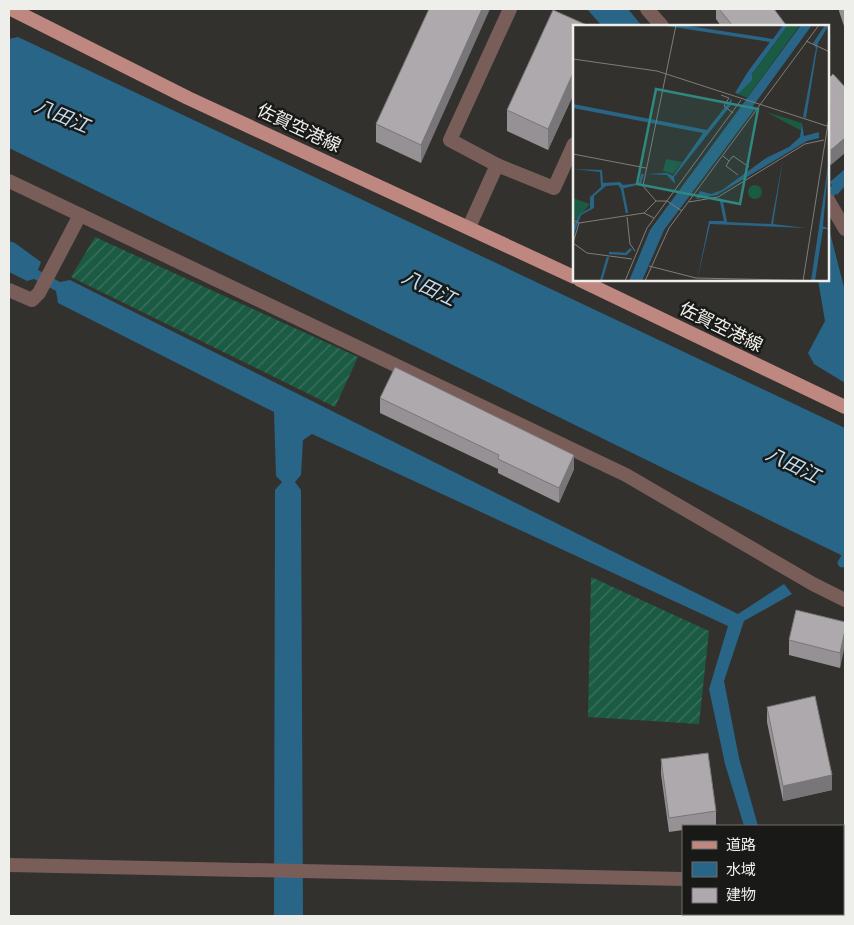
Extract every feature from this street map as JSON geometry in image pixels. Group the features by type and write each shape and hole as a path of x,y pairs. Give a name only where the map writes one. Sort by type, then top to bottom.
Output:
{"main road":[{"name":"佐賀空港線","path":"11,9 188,98 573,277"},
{"name":"佐賀空港線","path":"582,281 845,407"}],"street":[{"path":"510,9 450,140 497,165 554,188 573,146"},
{"path":"647,9 661,25"},
{"path":"469,227 497,165"},
{"path":"9,181 626,475 813,584 845,600"},
{"path":"830,202 845,229"},
{"path":"9,290 32,300 39,293 80,215"},
{"path":"9,865 682,879"}],"green space":[{"path":"95,237 358,357 335,407 71,277"},
{"path":"591,577 709,631 699,724 588,717"}],"water":[{"path":"587,9 628,9 641,25 601,25"},
{"name":"八田江","path":"18,37 845,428 845,557 9,148 9,39"},
{"path":"845,169 845,186 837,195 830,182"},
{"path":"829,229 845,291 845,383 814,364 808,353 825,321 818,281 829,281"},
{"path":"9,241 15,243 41,262 38,270 60,282 70,280 738,614 784,584 792,594 744,621 724,681 739,758 758,825 744,825 725,764 709,689 728,626 312,434 303,440 301,475 295,482 301,490 303,916 274,916 275,490 282,482 276,476 274,412 58,303 56,291 34,279 27,281 9,272"}],"building":[{"path":"429,9 482,9 421,145 376,124"},
{"path":"719,9 774,9 786,25 732,25"},
{"path":"553,10 587,25 573,25 573,73 548,129 507,110"},
{"path":"833,74 845,87 845,138 831,150 829,147 829,78"},
{"path":"395,367 574,455 559,488 498,459 499,455 380,398"},
{"path":"796,610 845,622 840,653 789,640"},
{"path":"815,696 832,775 783,786 767,707"},
{"path":"708,753 716,811 669,818 661,759"}],"waterway":[{"path":"829,195 845,178"},
{"path":"842,563 845,558"}]}
